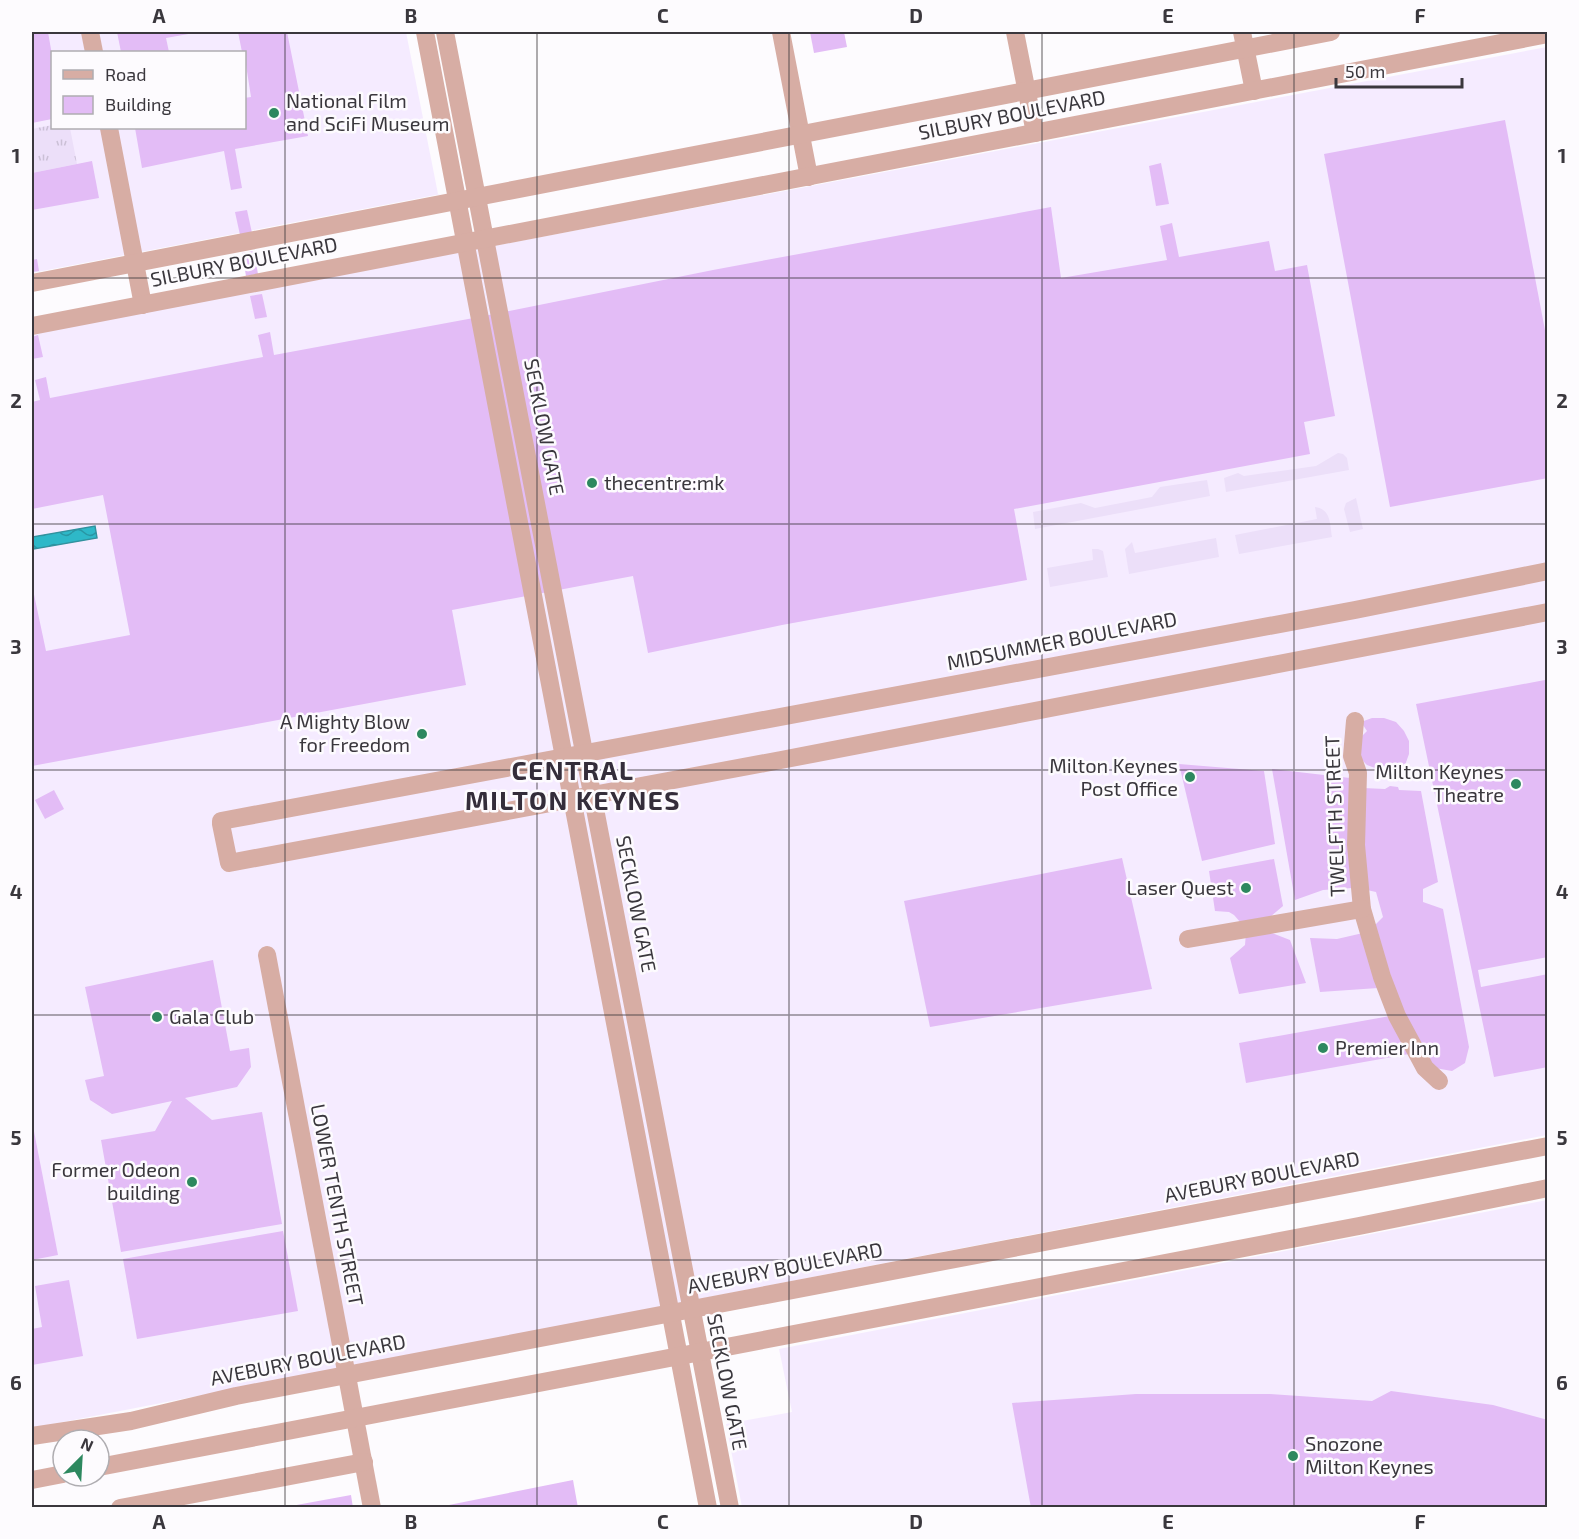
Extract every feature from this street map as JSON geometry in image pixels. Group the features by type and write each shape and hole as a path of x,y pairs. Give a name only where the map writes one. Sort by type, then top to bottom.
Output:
{"street":[{"path":"90,32 94,51"},
{"path":"424,32 708,1508"},
{"path":"445,32 476,196"},
{"path":"781,32 809,177"},
{"path":"1015,32 1035,133"},
{"name":"SILBURY BOULEVARD","path":"32,283 1027,90 1244,40 1331,32"},
{"name":"SILBURY BOULEVARD","path":"32,326 1539,35"},
{"path":"1244,40 1254,91"},
{"path":"109,129 143,305"},
{"name":"SECKLOW GATE","path":"476,196 729,1508"},
{"name":"MIDSUMMER BOULEVARD","path":"563,758 1355,610 1548,571"},
{"path":"563,758 221,821 229,863 486,816 1548,612"},
{"name":"TWELFTH STREET","path":"1355,721 1352,756 1358,773 1356,845 1362,909 1382,977 1397,1016 1425,1068 1439,1081"},
{"name":"TWELFTH STREET","path":"1188,939 1362,909"},
{"name":"LOWER TENTH STREET","path":"267,956 372,1508"},
{"name":"AVEBURY BOULEVARD","path":"32,1436 131,1421 236,1396 347,1374 1548,1146"},
{"path":"111,1465 680,1357 1548,1188"},
{"path":"120,1508 142,1506 364,1462"},
{"path":"32,1480 51,1476"}],"shaded area":[{"path":"32,32 406,32 438,194 441,194 32,273"},
{"path":"1547,47 1547,1135 32,1428 32,333"},
{"path":"1547,1200 1547,1507 742,1507 726,1424 792,1412 779,1349"}],"green space":[{"path":"51,125 51,129 70,129 77,164 32,173 32,129"},
{"path":"1338,453 1347,458 1349,470 1226,492 1224,478 1238,473 1244,476 1316,466"},
{"path":"1207,480 1210,496 1035,529 1033,512 1081,503 1095,508 1152,497 1160,487"},
{"path":"1356,498 1363,529 1350,532 1344,509 1346,503"},
{"path":"1315,507 1327,514 1332,537 1239,554 1235,535 1317,519"},
{"path":"1216,538 1219,557 1129,574 1125,549 1132,542 1135,553"},
{"path":"1092,549 1103,551 1108,577 1050,587 1047,568 1093,560"}],"water":[{"path":"95,526 97,538 34,549 32,537"}],"building":[{"path":"32,32 48,32 51,51 51,119 32,123"},
{"path":"117,32 194,32 166,38 169,51 121,51"},
{"name":"National Film and SciFi Museum","path":"238,32 287,32 308,136 235,149 242,188 231,190 224,151 142,168 135,129 246,129 246,98 251,97 246,51 242,51"},
{"path":"810,32 844,32 847,47 814,53"},
{"path":"1505,120 1548,346 1548,478 1390,507 1324,154"},
{"path":"92,161 99,198 32,210 32,173"},
{"path":"1161,163 1169,204 1156,206 1149,166"},
{"name":"thecentre:mk","path":"1051,207 1061,278 1167,260 1160,226 1172,223 1179,257 1269,241 1275,271 1307,265 1335,416 1304,422 1310,454 1014,509 1027,580 782,625 648,653 633,576 452,610 466,685 32,766 32,585 46,651 130,635 103,495 32,509 32,402 40,400 35,380 46,377 50,398 263,357 258,335 270,332 274,355"},
{"path":"247,210 252,233 240,235 235,212"},
{"path":"254,251 258,274 246,276 242,253"},
{"path":"37,259 39,271 32,272 32,260"},
{"path":"262,294 267,317 255,319 250,296"},
{"path":"38,335 43,357 32,359 32,337"},
{"path":"1545,680 1548,692 1548,957 1478,970 1481,987 1548,974 1548,1067 1494,1077 1416,704"},
{"path":"1372,718 1384,718 1396,722 1409,741 1409,754 1405,765 1398,772 1392,765 1375,768 1362,760 1359,752 1361,737 1367,731 1361,722"},
{"path":"1179,764 1264,771 1275,844 1202,861"},
{"path":"1272,769 1350,778 1348,841 1352,888 1323,890 1295,900"},
{"path":"1390,786 1398,787 1399,790 1421,791 1438,882 1423,889 1423,902 1443,909 1469,1047 1465,1063 1452,1071 1435,1068 1413,1031 1397,995 1374,926 1383,917 1376,892 1367,890 1363,788 1385,789"},
{"path":"54,790 64,809 45,819 35,800"},
{"path":"1122,858 1152,989 930,1027 904,901"},
{"name":"Laser Quest","path":"1274,859 1283,906 1270,917 1241,923 1229,912 1215,911 1209,871"},
{"path":"1264,930 1290,940 1306,983 1239,994 1230,958 1245,945 1246,933"},
{"path":"1363,933 1378,988 1320,992 1310,938 1337,939"},
{"path":"213,960 230,1051 249,1048 251,1067 237,1087 185,1098 212,1120 262,1112 282,1224 121,1252 101,1140 155,1131 172,1101 112,1114 90,1100 85,1080 104,1076 85,987"},
{"name":"Premier Inn","path":"1390,1016 1409,1054 1246,1083 1239,1043"},
{"path":"32,1121 58,1255 32,1260"},
{"path":"283,1231 298,1311 137,1339 123,1259"},
{"path":"69,1280 83,1356 32,1365 32,1329 42,1327 35,1286"},
{"name":"Snozone Milton Keynes","path":"1391,1391 1493,1405 1548,1420 1548,1508 1031,1508 1012,1403 1136,1394 1270,1394 1372,1401"},
{"path":"573,1480 578,1508 444,1508 444,1506"},
{"path":"351,1495 353,1508 291,1508 291,1506"}],"place":[{"name":"National Film and SciFi Museum","path":"274,113"},
{"name":"thecentre:mk","path":"592,483"},
{"name":"A Mighty Blow for Freedom","path":"422,734"},
{"name":"Milton Keynes Post Office","path":"1190,777"},
{"name":"Milton Keynes Theatre","path":"1516,784"},
{"name":"Laser Quest","path":"1246,888"},
{"name":"Gala Club","path":"157,1017"},
{"name":"Premier Inn","path":"1323,1048"},
{"name":"Former Odeon building","path":"192,1182"},
{"name":"Snozone Milton Keynes","path":"1293,1456"}],"district":[{"name":"CENTRAL MILTON KEYNES","path":"573,786"}]}
